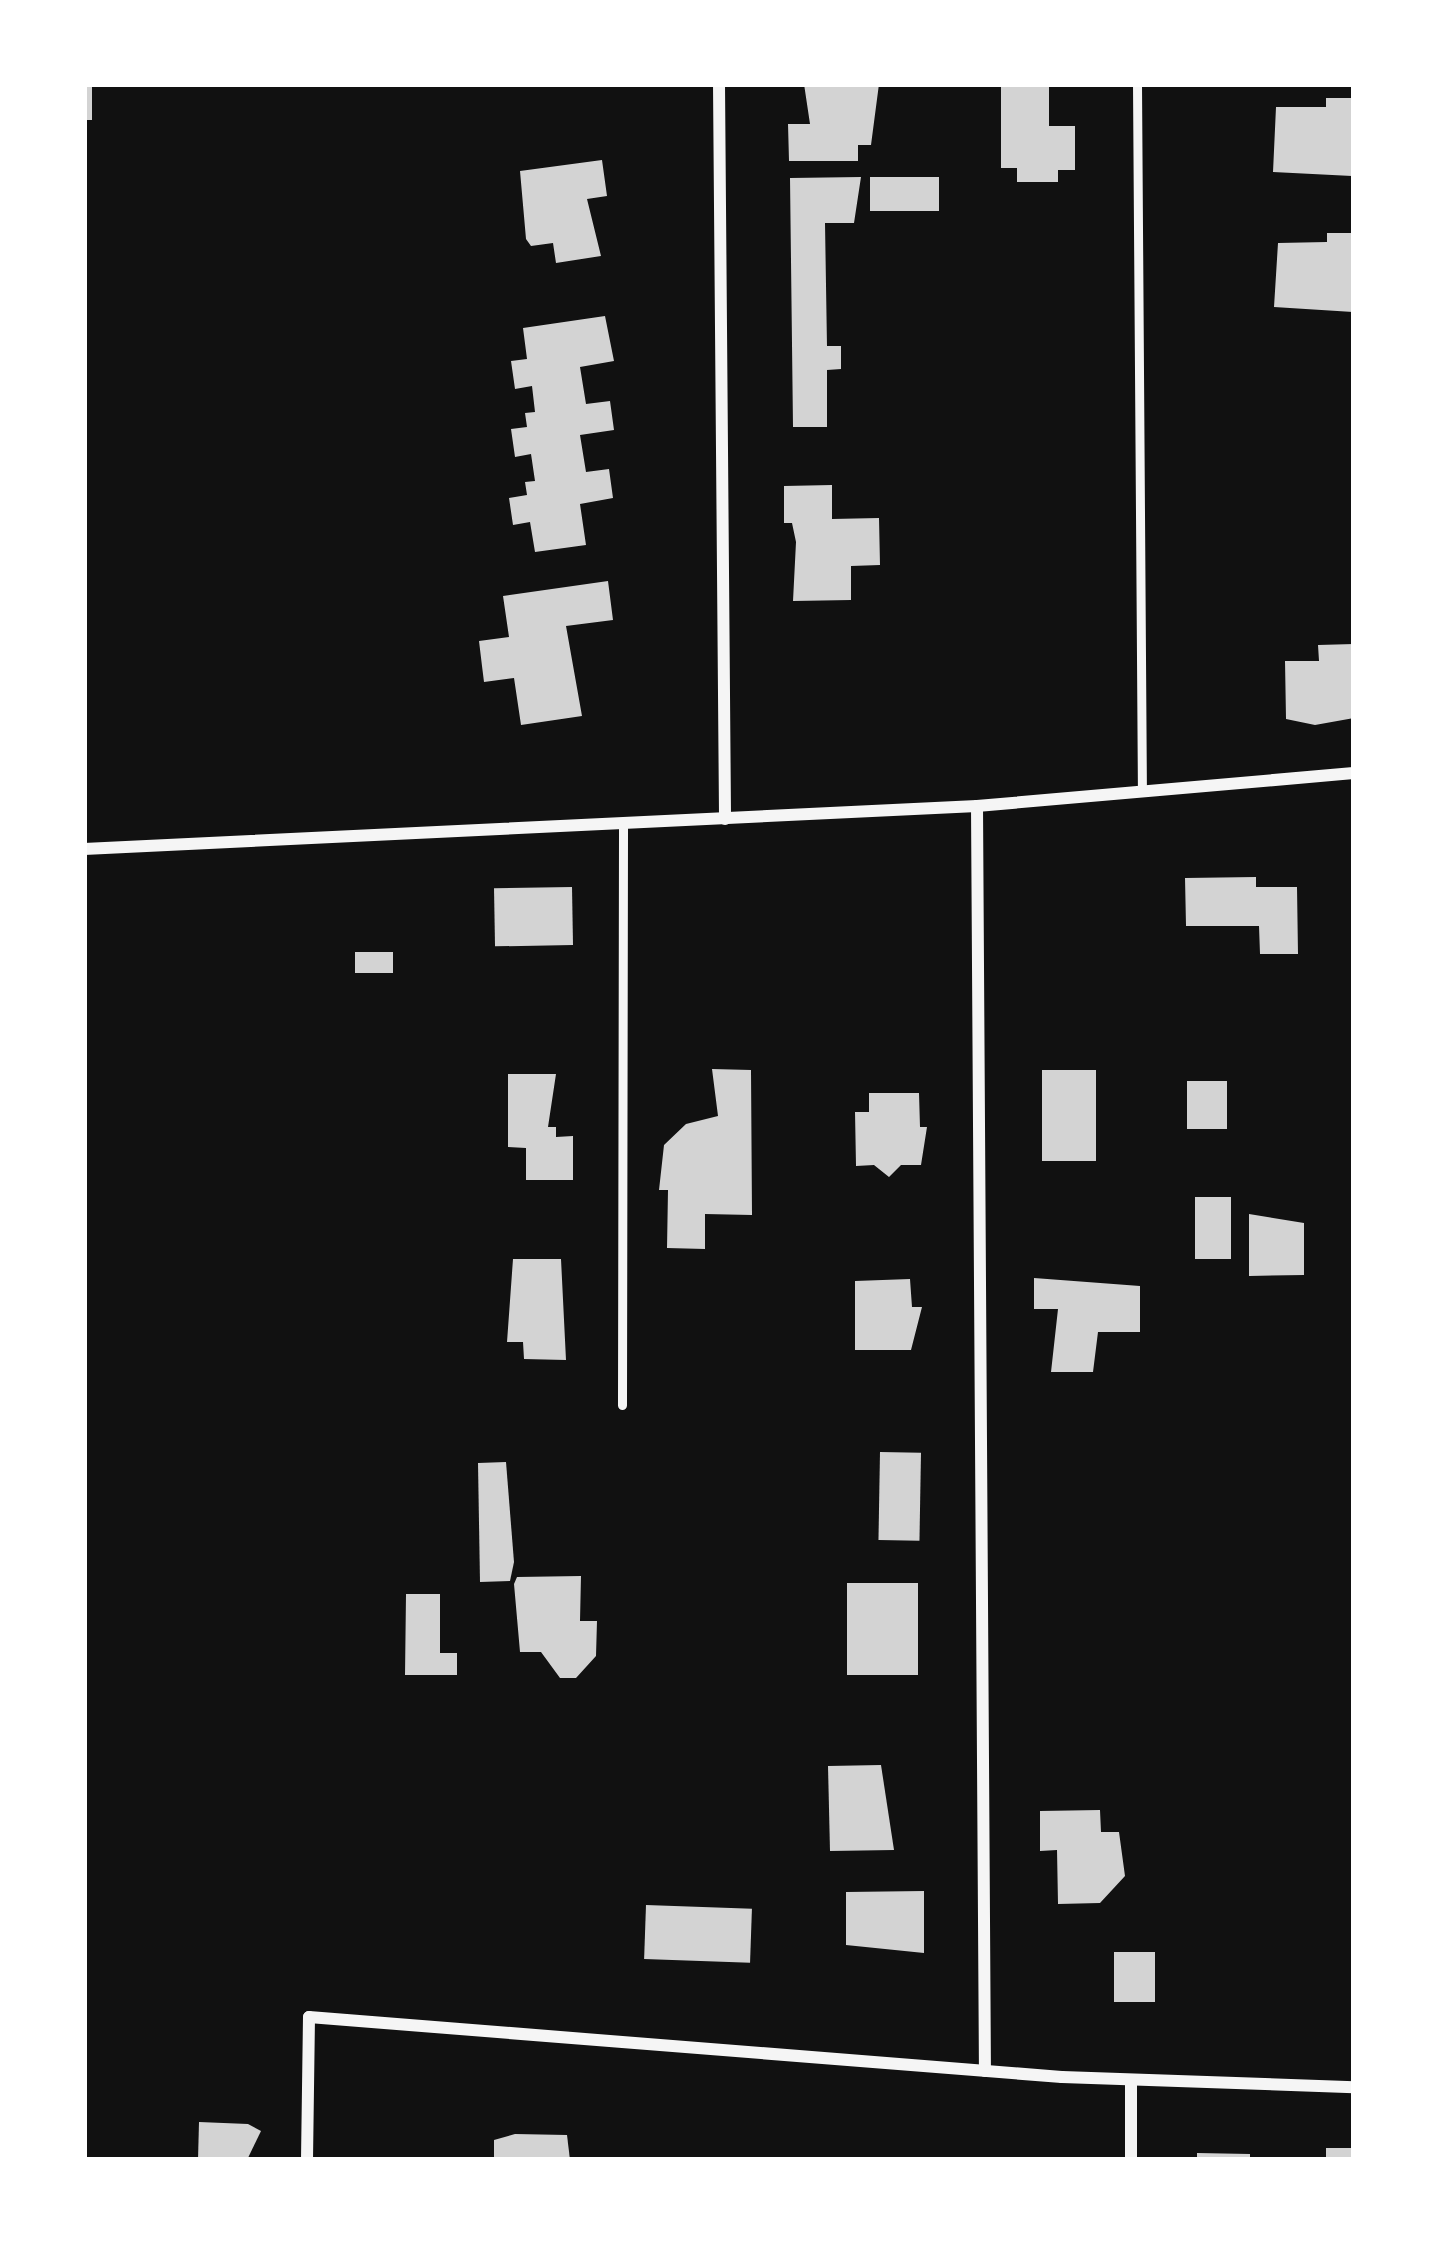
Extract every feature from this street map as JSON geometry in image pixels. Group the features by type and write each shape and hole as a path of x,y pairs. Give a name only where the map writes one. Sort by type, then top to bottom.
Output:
{"street":[{"path":"719,84 725,819"},
{"path":"84,849 977,806 1354,773"},
{"path":"977,806 985,2071"},
{"path":"307,2160 309,2018 985,2071 1354,2087"},
{"path":"1131,2080 1131,2160"}],"lane":[{"path":"1137,84 1142,792"},
{"path":"622,1406 623,823"}],"building":[{"path":"84,84 92,84 92,120 84,120"},
{"path":"804,84 879,84 871,145 858,145 858,161 789,161 788,124 810,124"},
{"path":"1001,84 1049,84 1049,126 1075,126 1075,170 1058,170 1058,182 1017,182 1017,168 1001,168"},
{"path":"1326,98 1354,98 1352,176 1273,172 1276,107 1326,107"},
{"path":"602,160 607,196 587,199 601,256 556,263 553,243 531,246 526,239 520,171"},
{"path":"861,177 854,223 825,223 827,346 841,346 841,369 827,370 827,427 793,427 790,178"},
{"path":"870,177 939,177 939,211 870,211"},
{"path":"1327,233 1354,233 1353,312 1274,307 1278,243 1327,242"},
{"path":"605,316 614,361 580,367 586,404 610,401 614,430 580,435 586,472 609,469 613,498 580,504 586,545 535,552 530,522 513,525 509,498 527,495 525,482 535,481 531,454 515,457 511,429 527,427 525,413 535,412 532,386 515,389 511,361 527,359 523,328"},
{"path":"832,485 832,519 879,518 880,565 851,566 851,600 793,601 796,542 792,523 784,523 784,486"},
{"path":"608,581 613,620 566,626 582,716 521,725 514,678 484,682 479,641 509,637 503,596"},
{"path":"1354,644 1354,718 1315,725 1286,719 1285,661 1319,661 1318,645"},
{"path":"1256,877 1256,887 1297,887 1298,954 1260,954 1259,926 1186,926 1185,878"},
{"path":"572,887 573,945 495,946 494,888"},
{"path":"355,952 393,952 393,973 355,973"},
{"path":"712,1069 751,1070 752,1215 705,1214 705,1249 667,1248 668,1190 659,1190 664,1145 686,1124 718,1116"},
{"path":"1042,1070 1096,1070 1096,1161 1042,1161"},
{"path":"508,1074 556,1074 548,1127 556,1127 556,1137 573,1136 573,1180 526,1180 526,1148 508,1147"},
{"path":"1187,1081 1227,1081 1227,1129 1187,1129"},
{"path":"869,1093 919,1093 920,1127 927,1127 921,1165 901,1165 889,1177 874,1165 856,1166 855,1112 869,1112"},
{"path":"1195,1197 1231,1197 1231,1259 1195,1259"},
{"path":"1249,1214 1304,1223 1304,1275 1249,1276"},
{"path":"513,1259 561,1259 566,1360 524,1359 523,1342 507,1342"},
{"path":"1034,1278 1140,1286 1140,1332 1098,1332 1093,1372 1051,1372 1058,1309 1034,1309"},
{"path":"910,1279 912,1307 922,1307 911,1350 855,1350 855,1281"},
{"path":"880,1452 921,1453 919,1541 878,1540"},
{"path":"506,1462 514,1562 510,1581 480,1582 478,1463"},
{"path":"581,1576 580,1621 597,1621 596,1656 576,1678 560,1678 541,1652 520,1652 514,1584 517,1577"},
{"path":"847,1583 918,1583 918,1675 847,1675"},
{"path":"406,1594 440,1594 440,1653 457,1653 457,1675 405,1675"},
{"path":"881,1765 894,1850 830,1851 828,1766"},
{"path":"1100,1810 1101,1832 1119,1832 1125,1876 1100,1903 1058,1904 1057,1850 1040,1851 1040,1811"},
{"path":"924,1891 924,1953 846,1945 846,1892"},
{"path":"646,1905 752,1909 750,1963 644,1959"},
{"path":"1114,1952 1155,1952 1155,2002 1114,2002"},
{"path":"199,2122 248,2124 261,2131 247,2160 198,2160"},
{"path":"515,2134 567,2135 570,2160 494,2160 494,2140"},
{"path":"1326,2148 1354,2148 1354,2160 1326,2160"},
{"path":"1197,2153 1250,2154 1250,2160 1197,2160"}]}
